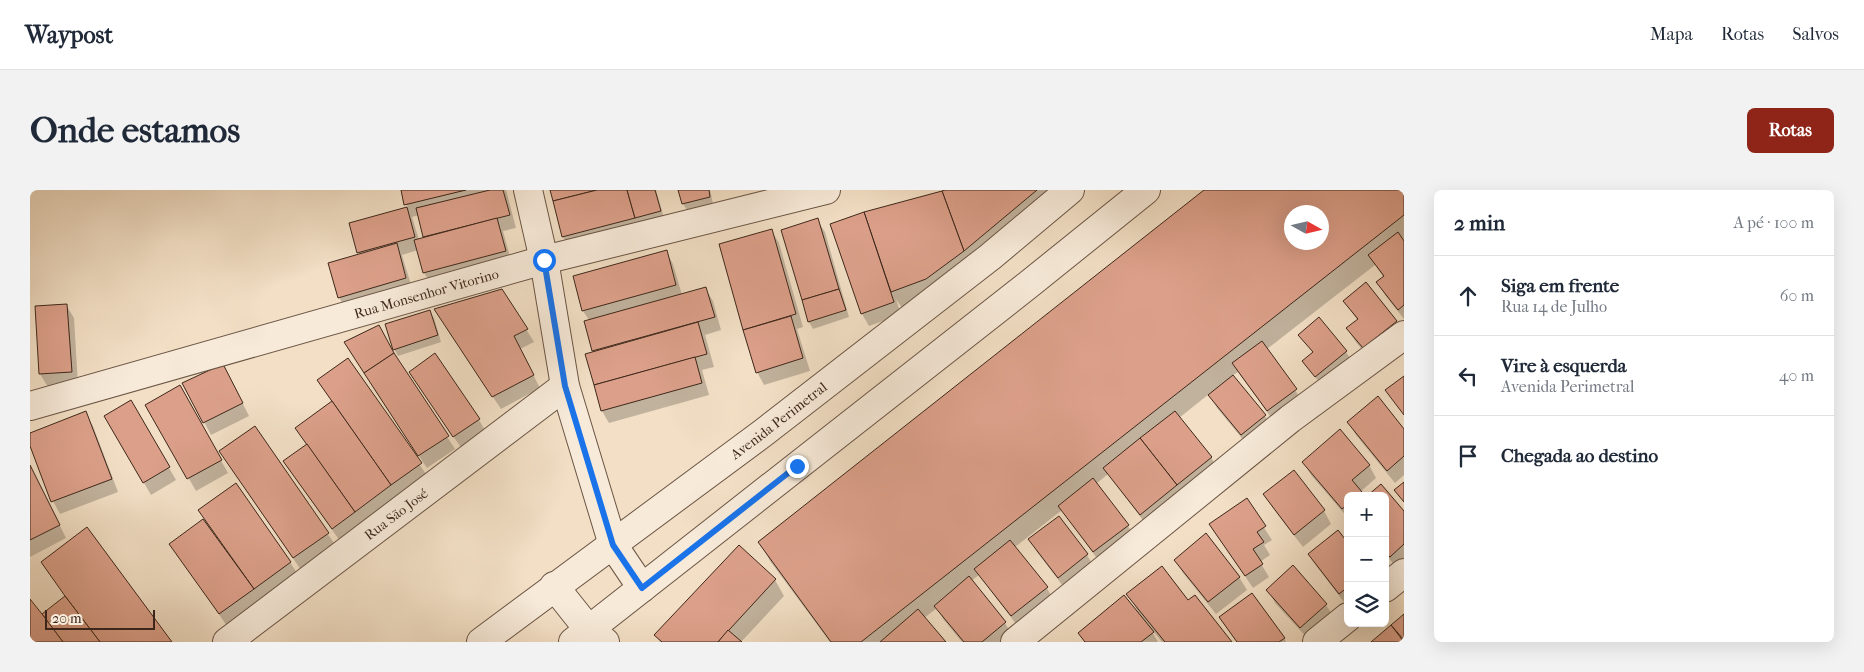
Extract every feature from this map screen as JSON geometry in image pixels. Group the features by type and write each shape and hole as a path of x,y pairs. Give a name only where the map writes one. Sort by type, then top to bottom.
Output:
{"street":[{"path":"528,190 544,260 565,386 613,545 642,588"},
{"name":"Rua Monsenhor Vitorino","path":"30,406 544,260 826,190"},
{"name":"Avenida Perimetral","path":"481,642 762,433 990,257 1070,190"},
{"path":"554,586 589,638 642,588 1146,190"},
{"path":"1015,642 1290,419 1404,335"},
{"name":"Rua São José","path":"227,642 565,386"},
{"path":"1389,585 1404,573"},
{"path":"1317,642 1344,620"}],"building":[{"path":"401,190 466,190 404,205"},
{"path":"490,190 503,190 510,215 423,237 416,208"},
{"path":"550,190 597,190 553,201"},
{"path":"597,190 627,190 635,218 562,237 553,201"},
{"path":"627,190 655,190 661,211 635,218"},
{"path":"678,190 709,190 710,197 682,204"},
{"path":"1037,190 964,251 942,191"},
{"path":"1204,190 1404,190 1404,215 861,642 831,642 758,542"},
{"path":"942,191 964,251 926,279 891,292 864,212"},
{"path":"407,207 415,237 357,253 349,223"},
{"path":"864,212 894,302 861,314 830,224"},
{"path":"497,218 506,251 423,273 414,240"},
{"path":"818,218 839,289 802,300 781,230"},
{"path":"772,229 796,314 743,330 719,244"},
{"path":"1398,232 1404,241 1404,305 1398,310 1376,282 1384,276 1368,255"},
{"path":"397,243 406,278 338,298 328,263"},
{"path":"667,250 676,285 582,311 573,276"},
{"path":"1366,282 1397,321 1363,348 1346,328 1358,319 1343,301"},
{"path":"706,287 715,317 592,351 584,321"},
{"path":"502,289 528,329 514,336 534,375 492,397 434,309"},
{"path":"839,289 846,310 808,322 802,300"},
{"path":"67,304 72,372 39,374 35,306"},
{"path":"430,310 438,335 393,350 385,324"},
{"path":"791,316 803,358 756,373 743,330"},
{"path":"1319,317 1347,351 1315,377 1302,361 1313,352 1298,335"},
{"path":"698,322 707,354 594,385 585,354"},
{"path":"379,325 394,353 364,373 344,342"},
{"path":"1262,341 1297,389 1267,411 1232,363"},
{"path":"394,353 449,436 418,456 364,373"},
{"path":"435,353 480,419 453,437 409,372"},
{"path":"695,357 702,383 601,411 594,385"},
{"path":"348,358 422,463 391,485 317,380"},
{"path":"223,364 243,403 203,423 182,383"},
{"path":"1233,375 1266,415 1241,435 1208,395"},
{"path":"1404,376 1404,415 1385,390"},
{"path":"180,385 222,460 187,479 145,405"},
{"path":"1378,396 1404,429 1404,456 1387,471 1347,422"},
{"path":"131,400 170,467 143,483 104,416"},
{"path":"332,401 391,485 355,512 295,428"},
{"path":"86,411 112,479 51,502 30,446 30,433"},
{"path":"1175,411 1212,457 1177,485 1140,438"},
{"path":"255,426 329,533 293,558 219,451"},
{"path":"1340,429 1370,465 1352,480 1362,492 1344,492 1344,507 1342,509 1302,462"},
{"path":"1140,438 1177,485 1140,515 1103,468"},
{"path":"307,444 355,512 332,529 283,461"},
{"path":"30,465 60,525 30,540"},
{"path":"1294,470 1325,510 1294,535 1263,494"},
{"path":"1093,478 1129,525 1093,552 1058,506"},
{"path":"1404,482 1404,502 1394,490"},
{"path":"236,483 291,562 254,589 198,510"},
{"path":"1381,484 1388,492 1372,492"},
{"path":"1389,493 1404,511 1404,544 1390,557"},
{"path":"1247,498 1266,526 1257,532 1264,542 1253,549 1263,564 1245,576 1209,524"},
{"path":"1059,516 1088,554 1058,578 1028,539"},
{"path":"203,519 254,589 219,614 169,544"},
{"path":"87,527 172,642 100,642 65,596 41,562"},
{"path":"1338,530 1344,538 1344,590 1339,594 1308,554"},
{"path":"1206,533 1240,577 1208,602 1174,560"},
{"path":"1010,540 1048,587 1011,616 974,569"},
{"path":"739,545 776,579 718,642 662,642 654,635"},
{"path":"1293,565 1327,604 1300,628 1266,590"},
{"path":"1162,566 1188,600 1195,595 1232,642 1165,642 1126,594"},
{"path":"969,576 1006,622 982,642 964,642 934,606"},
{"path":"1252,593 1285,638 1279,642 1237,642 1219,617"},
{"path":"1124,595 1154,632 1141,642 1085,642 1078,633"},
{"path":"65,596 100,642 63,642 42,614"},
{"path":"30,599 42,614 63,642 30,642"},
{"path":"918,609 946,642 880,642"},
{"path":"1404,614 1404,640 1391,625"},
{"path":"1391,625 1404,642 1371,642 1389,627"},
{"path":"728,630 742,642 718,642"}],"route":[{"path":"544,260 565,386 613,545 642,588 797,466"}]}
